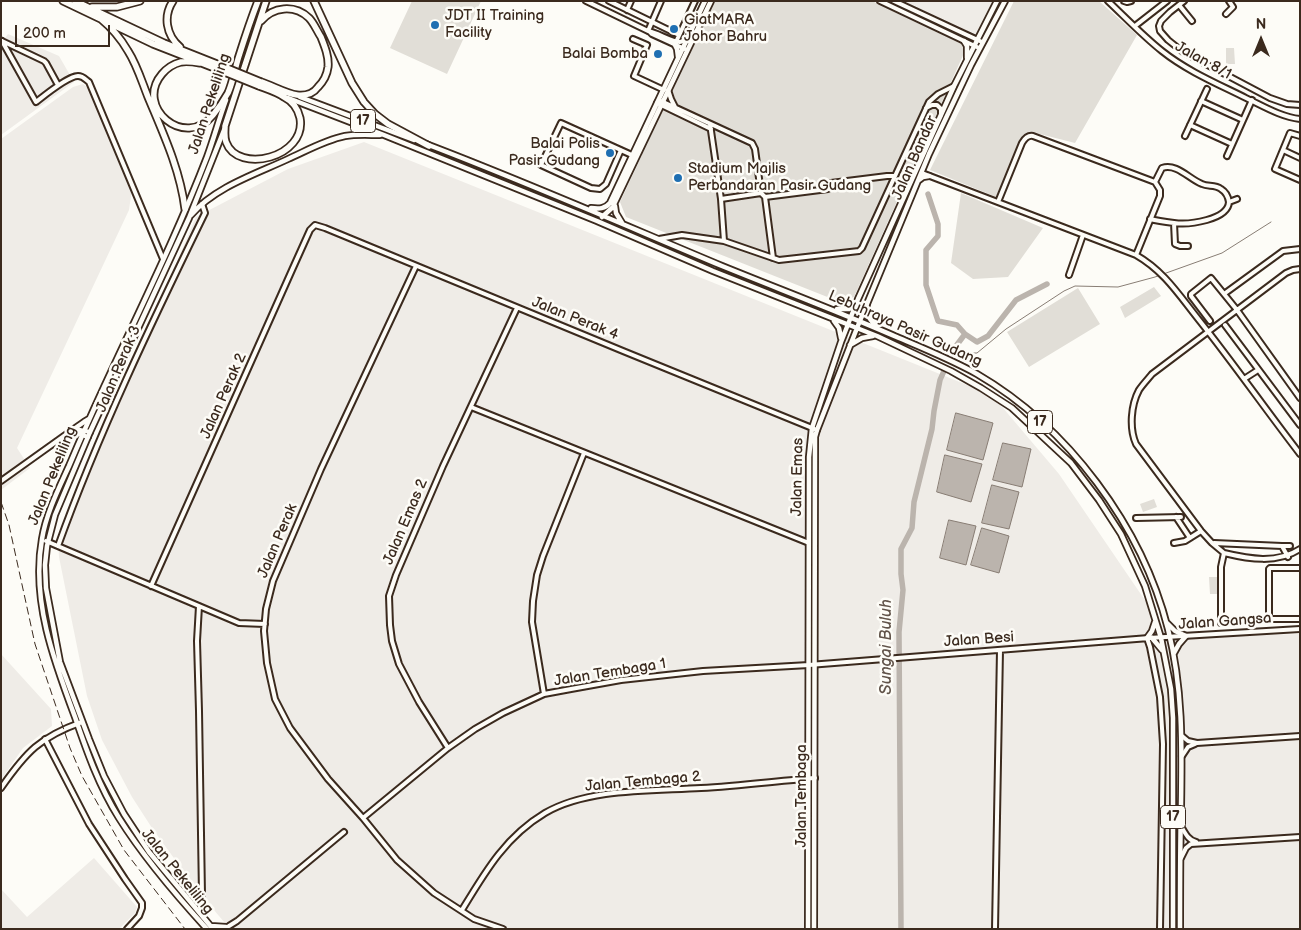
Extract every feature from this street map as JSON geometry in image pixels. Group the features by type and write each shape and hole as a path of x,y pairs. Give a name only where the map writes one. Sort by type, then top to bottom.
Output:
{"highway":[{"path":"63,1 153,44 200,63"},
{"path":"75,1 188,52"},
{"path":"88,7 117,7 140,1"},
{"path":"173,1 167,17 169,31 175,43 188,52"},
{"path":"251,20 252,1"},
{"path":"251,20 258,1"},
{"path":"266,1 225,126 226,143 232,151 247,158 261,158 275,155 292,146 297,139 300,124 296,108 285,97"},
{"path":"314,1 352,83 364,102 381,119 430,146"},
{"path":"258,25 268,14 286,8 302,12 314,26 326,50 328,70 324,81 314,92 297,95"},
{"path":"101,19 110,27 129,53 169,148 180,179 185,209"},
{"name":"Jalan Pekeliling","path":"228,92 251,20"},
{"name":"17","path":"188,52 222,69"},
{"path":"200,63 188,62 174,65 160,76 154,95 162,117 179,127 196,127 214,115 228,92"},
{"name":"17","path":"200,63 222,69"},
{"name":"Lebuhraya Pasir Gudang","path":"222,69 260,84 297,95"},
{"name":"Lebuhraya Pasir Gudang","path":"260,84 285,97"}],"main road":[{"path":"666,91 678,59 685,49 688,38 706,1"},
{"path":"623,224 614,209 616,202 660,102 710,1"},
{"name":"Jalan Bandar","path":"857,328 929,154 979,48 980,41 997,1"},
{"name":"Jalan Bandar","path":"858,299 967,59 1005,1"},
{"path":"964,41 967,46 967,59"},
{"path":"676,44 678,59"},
{"name":"Jalan Pekeliling","path":"210,928 149,852 124,814 104,776 56,666 43,612 39,584 39,567 42,540 49,513 185,209 207,155 228,92"},
{"name":"Lebuhraya Pasir Gudang","path":"297,95 582,206 722,266 860,320 956,363 980,376 1018,403 1048,429 1076,457 1091,476 1129,532 1150,576 1170,637 1179,694 1182,736 1180,929"},
{"name":"Lebuhraya Pasir Gudang","path":"285,97 541,198 713,271 877,336 951,371 1012,408 1071,463 1099,500 1121,534 1142,579 1161,638 1171,689 1173,718 1172,929"},
{"path":"582,206 597,209 608,206 658,113 660,102"},
{"name":"Jalan Pekeliling","path":"80,723 60,662 46,588 45,565 48,541 55,514 90,432 189,218 225,126"},
{"path":"189,218 202,204 226,188 326,142 346,136 384,135"},
{"path":"911,181 918,173 922,173 919,169 921,159"},
{"path":"917,184 923,177 929,176"},
{"path":"541,198 544,191"},
{"path":"597,221 616,202"},
{"path":"828,308 849,309 858,299"},
{"name":"Jalan Emas","path":"809,664 810,456 814,429 841,342 858,299"},
{"path":"868,303 868,317 879,329"},
{"path":"827,316 836,322 841,333 841,342"},
{"name":"Jalan Emas","path":"815,664 816,437 814,429 857,328"},
{"path":"850,344 862,338 877,336"},
{"path":"70,431 89,420"},
{"path":"1155,619 1149,638 1159,645 1164,653"},
{"path":"1166,622 1172,629 1186,636 1173,654"},
{"name":"Jalan Tembaga","path":"809,664 814,929"},
{"name":"Jalan Tembaga","path":"808,929 815,664"},
{"path":"210,928 228,928"}],"street":[{"path":"586,1 685,49"},
{"path":"609,1 679,35"},
{"path":"627,10 631,1"},
{"path":"649,31 661,1"},
{"path":"676,44 695,1"},
{"path":"880,1 979,48"},
{"path":"894,1 980,41"},
{"name":"Jalan 8/1","path":"1108,1 1172,58 1259,104 1287,117 1300,119"},
{"path":"1124,1 1131,1"},
{"path":"1134,26 1167,1"},
{"path":"1184,1 1161,20 1159,29 1161,34 1183,52 1262,94 1282,102 1300,105"},
{"path":"1226,14 1233,7 1229,1"},
{"path":"1179,5 1192,20"},
{"path":"633,38 647,45 634,76 666,91 676,108"},
{"path":"676,44 688,38"},
{"path":"2,40 44,61 58,85"},
{"path":"2,40 36,102 58,85 74,76 83,77 89,82 163,259"},
{"path":"659,239 682,235 724,241 778,260 859,251 926,108 933,98 954,86"},
{"path":"1185,136 1207,89"},
{"path":"1259,104 1262,94"},
{"path":"1226,156 1252,100"},
{"path":"1201,101 1242,120"},
{"path":"660,102 752,143 773,258"},
{"path":"660,102 670,109 711,129"},
{"path":"926,108 937,105 941,109 940,116"},
{"path":"658,113 670,109"},
{"path":"621,150 606,184 600,189 591,188 541,166 561,122 635,156"},
{"path":"710,124 722,198 724,241"},
{"path":"1190,125 1232,144"},
{"path":"1300,136 1290,133 1275,169 1300,180"},
{"path":"998,202 1022,142 1030,136 1155,182 1161,192 1136,255"},
{"path":"1282,150 1300,158"},
{"path":"1150,219 1186,223 1216,217 1228,209 1229,202 1227,194 1221,189 1202,184 1170,167 1162,168 1155,182"},
{"path":"922,173 1136,255 1150,263 1162,273 1300,454"},
{"path":"722,198 828,189 831,183 895,176"},
{"path":"1229,202 1237,199"},
{"name":"Jalan Perak 3","path":"58,546 76,498 151,324 205,213 202,204"},
{"path":"1174,223 1175,244 1188,246"},
{"name":"Jalan Perak 2","path":"152,586 310,230 315,225 325,228"},
{"name":"Jalan Perak 4","path":"325,228 814,429"},
{"path":"1069,276 1083,235"},
{"path":"1224,294 1283,251 1300,249"},
{"name":"Jalan Perak","path":"416,266 321,469 279,564 269,593 264,624 268,670 276,699 290,728 328,779 397,860 434,893 474,918 503,929"},
{"path":"1300,269 1286,273 1146,380 1136,397 1132,423 1133,437 1136,444 1201,531 1224,553 1242,557 1273,559 1288,557 1300,549"},
{"path":"1210,321 1191,296 1191,292 1211,278 1237,310 1300,398"},
{"name":"Jalan Emas 2","path":"448,748 419,702 399,664 392,641 389,596 396,575 443,466 517,308"},
{"path":"1226,325 1300,425"},
{"path":"1244,379 1258,370"},
{"path":"471,407 809,543"},
{"path":"1,480 70,431 90,432"},
{"path":"84,433 88,437"},
{"path":"544,694 532,622 537,575 584,453"},
{"path":"1136,518 1178,517 1190,538"},
{"path":"1174,543 1185,541 1201,531"},
{"path":"42,540 239,623 264,624"},
{"path":"1212,543 1290,546"},
{"path":"1282,546 1288,557"},
{"path":"1221,623 1221,567 1224,553"},
{"path":"1300,568 1269,569 1269,619 1300,619"},
{"path":"199,606 196,641 202,895"},
{"name":"Jalan Gangsa","path":"1149,638 1300,628"},
{"path":"1149,638 1160,697 1163,744 1160,929"},
{"name":"Jalan Besi","path":"809,664 1149,638"},
{"path":"995,929 1000,650"},
{"name":"Jalan Tembaga 1","path":"363,818 448,748 475,729 503,713 544,694 648,676 809,664"},
{"path":"1,788 29,752 57,732 80,723"},
{"path":"1182,736 1188,741 1198,743 1300,736"},
{"path":"45,739 89,824 142,903 139,916 127,929"},
{"path":"1182,756 1188,747 1198,743"},
{"name":"Jalan Tembaga 2","path":"462,910 494,859 502,850 531,823 564,804 580,799 616,793 703,788 812,778"},
{"path":"1181,826 1188,838 1198,843"},
{"path":"228,928 344,832"},
{"path":"1180,860 1191,844 1300,837"}],"shaded area":[{"name":"JDT II Training Facility","path":"412,1 481,1 447,74 390,48"},
{"path":"713,1 872,1 964,43 965,51 854,297 840,302 626,217 620,202"},
{"path":"899,1 994,1 976,35 972,37"},
{"path":"1014,1 1099,1 1137,35 1075,143 1032,132 1023,136 996,197 930,170"},
{"path":"8,34 59,56 74,82 1,135 1,36 5,38"},
{"path":"1226,48 1234,48 1235,64 1226,64"},
{"path":"83,84 90,89 132,189 129,210 17,448 30,468 1,490 1,139 73,87"},
{"path":"364,142 992,395 1059,474 1170,637 1300,634 1300,929 230,929 197,890 152,828 132,797 102,740 87,696 59,557 58,538 196,217 288,169"},
{"path":"961,193 1043,228 1008,277 973,279 951,263"},
{"path":"1154,287 1161,296 1125,318 1120,307"},
{"path":"1078,288 1100,324 1029,367 1007,332"},
{"path":"956,413 993,423 983,460 947,450"},
{"path":"1003,443 1031,449 1022,487 993,480"},
{"path":"945,455 982,464 971,502 937,492"},
{"path":"992,485 1019,492 1009,529 982,523"},
{"path":"1154,499 1157,507 1143,512 1140,504"},
{"path":"949,520 976,526 966,565 940,558"},
{"path":"982,528 1009,536 999,573 971,565"},
{"path":"1209,577 1221,577 1220,594 1210,594"},
{"path":"1,654 51,709 52,726 23,748 1,780"},
{"path":"94,858 137,907 135,913 119,929 1,929 1,889 27,917"}],"waterway":[{"name":"Sungai Buluh","path":"928,194 938,224 938,236 926,250 926,285 938,321 957,325 965,334 952,354"},
{"path":"956,346 969,353 977,353 1006,329 1064,291 1075,286 1118,287 1155,277 1222,253 1271,222"},
{"path":"965,334 977,342 988,336 1016,300 1047,284"},
{"name":"Sungai Buluh","path":"901,929 899,632 903,590 901,549 912,528 914,502 932,429 940,380 944,371"}],"railway":[{"path":"1,502 9,525 35,644 70,748 82,776 124,850 185,929"}],"place":[{"name":"JDT II Training Facility","path":"435,25"},
{"name":"GiatMARA Johor Bahru","path":"674,29"},
{"name":"Balai Bomba","path":"658,54"},
{"name":"Balai Polis Pasir Gudang","path":"610,153"},
{"name":"Stadium Majlis Perbandaran Pasir Gudang","path":"678,178"}]}
